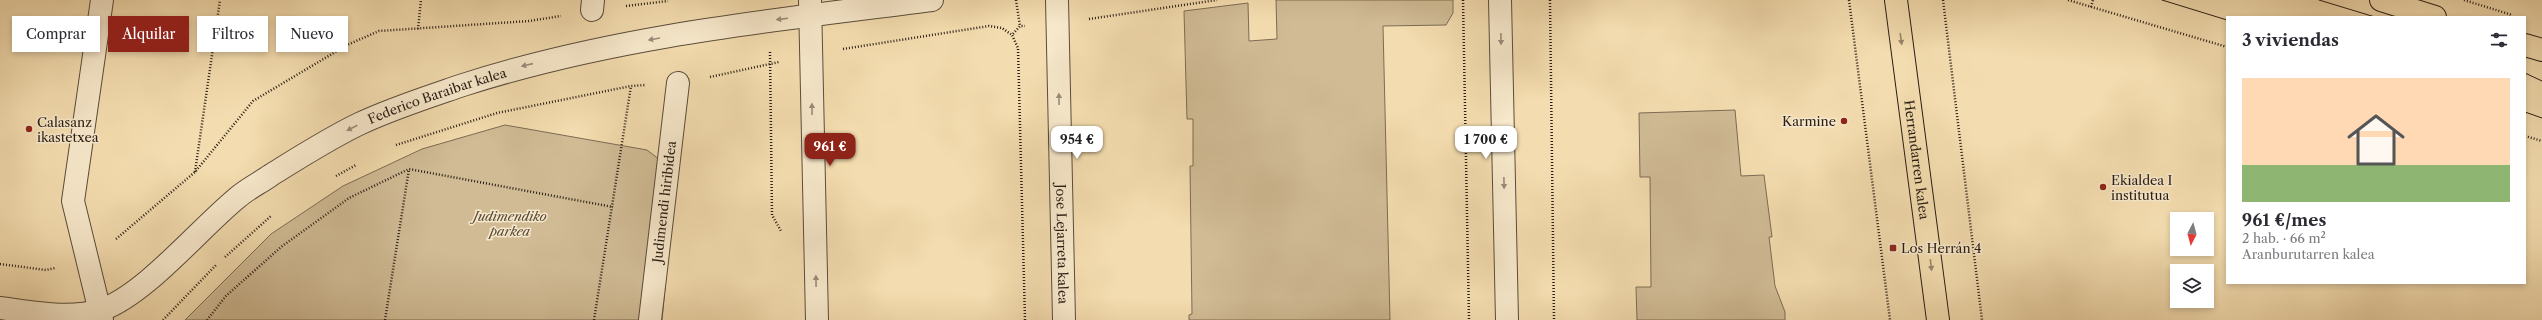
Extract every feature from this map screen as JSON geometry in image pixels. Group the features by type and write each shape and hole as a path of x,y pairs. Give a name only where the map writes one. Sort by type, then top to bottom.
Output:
{"main road":[{"name":"Herrandarren kalea","path":"1896,0 1938,320"},
{"path":"2381,0 2432,16"},
{"path":"2526,45 2542,50"}],"street":[{"path":"101,315 73,201 102,0"},
{"name":"Federico Baraibar kalea","path":"0,308 58,315 101,315 136,291 239,196 314,147 359,124 410,103 521,66 597,50 771,20 810,8 932,0"},
{"name":"Jose Lejarreta kalea","path":"1057,0 1064,320"},
{"path":"1500,0 1507,320"},
{"path":"810,8 817,320"},
{"name":"Judimendi hiribidea","path":"650,320 678,83"}],"path":[{"path":"195,172 220,0"},
{"path":"418,29 421,0"},
{"path":"1016,0 1020,26 1012,34 1018,48 1024,320"},
{"path":"1091,19 1217,0"},
{"path":"1463,0 1469,320"},
{"path":"1550,0 1554,320"},
{"path":"1849,0 1890,320"},
{"path":"1943,0 1982,320"},
{"path":"2068,0 2226,47"},
{"path":"2091,7 2093,0"},
{"path":"2464,0 2515,16"},
{"path":"771,20 772,215 784,235"},
{"path":"388,148 497,113 631,86 594,320"},
{"path":"2526,136 2542,141"},
{"path":"334,177 361,162"},
{"path":"207,320 226,296 281,247 349,198 409,169 612,207"},
{"path":"385,320 409,169"},
{"path":"163,320 222,259 274,213"}],"green space":[{"path":"1276,0 1453,0 1453,13 1446,25 1383,26 1390,320 1189,320 1189,315 1192,314 1190,166 1193,166 1193,119 1187,119 1184,11 1248,3 1249,41 1277,39"},
{"path":"1735,110 1741,176 1764,175 1772,237 1769,237 1775,286 1785,312 1785,320 1637,320 1636,287 1651,287 1650,177 1640,177 1639,113"},
{"name":"Judimendiko parkea","path":"505,125 647,150 676,172 662,320 185,320 271,234 343,186 422,149"}],"tram line":[{"path":"2162,0 2226,20"},
{"path":"2319,0 2372,16"},
{"path":"2526,73 2542,81"},
{"path":"2526,112 2542,118"}],"place":[{"name":"Karmine","path":"1844,121"},
{"name":"Calasanz ikastetxea","path":"29,129"},
{"name":"Ekialdea I institutua","path":"2103,187"},
{"name":"Los Herrán 4","path":"1893,248"}]}
